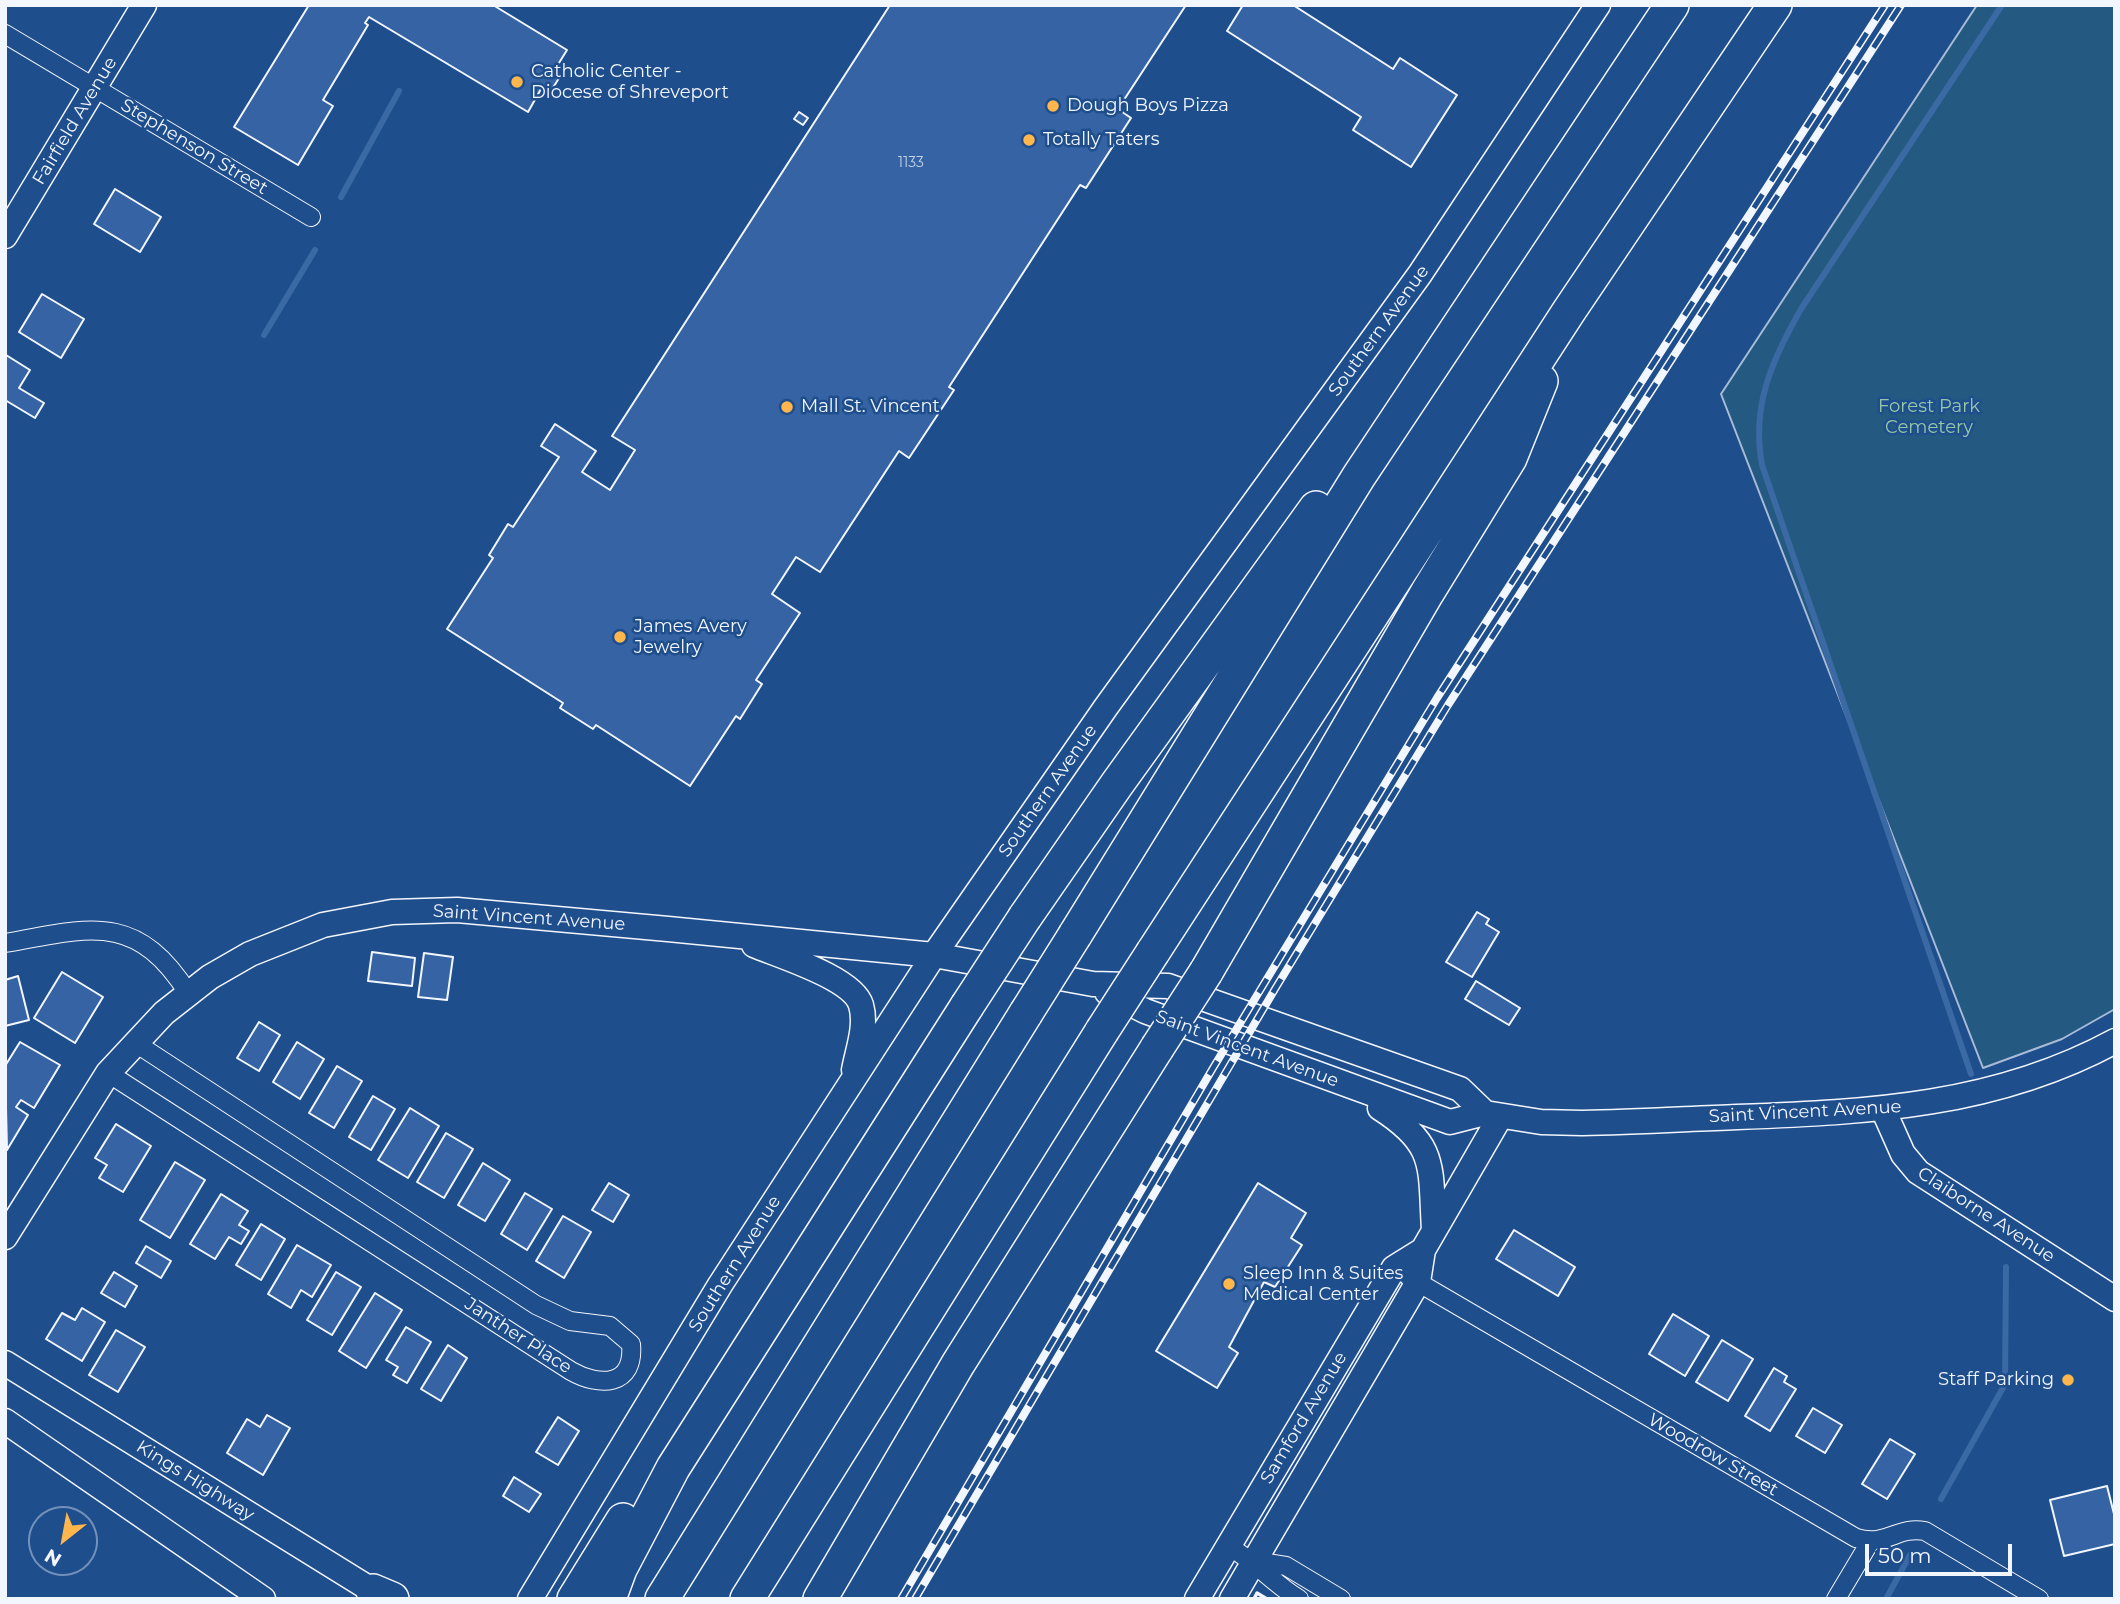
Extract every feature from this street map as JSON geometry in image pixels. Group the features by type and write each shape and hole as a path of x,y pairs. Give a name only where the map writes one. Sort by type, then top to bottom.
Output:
{"highway":[{"path":"662,1599 1359,476 1534,217 1672,5"},
{"path":"753,1589 1153,951 1569,310 1774,5"},
{"path":"609,1599 620,1569 673,1468 1025,917 1278,559 1534,217"},
{"path":"820,1599 958,1364 1206,972 1427,593 1510,458 1569,310"},
{"path":"574,1599 631,1506 673,1468"}],"street":[{"name":"Fairfield Avenue","path":"5,236 144,5"},
{"name":"Southern Avenue","path":"530,1599 720,1284 934,955 1106,707 1420,274 1598,5"},
{"name":"Stephenson Street","path":"5,34 311,216"},
{"name":"Saint Vincent Avenue","path":"5,1237 108,1073 134,1042 188,993 250,954 302,932 347,919 392,912 457,910 731,935 934,955 1093,984 1168,986 1460,1089 1492,1115"},
{"path":"5,943 77,930 118,934 145,945 164,959 188,993"},
{"path":"731,935 820,973 856,996 860,1003 863,1027 852,1082"},
{"name":"Saint Vincent Avenue","path":"1093,984 1145,1011 1450,1122 1492,1115 1582,1123 1883,1109 1983,1093 2043,1073 2115,1041"},
{"name":"Janther Place","path":"108,1073 580,1376 605,1382 618,1377 627,1368 631,1358 631,1344 616,1329 570,1321 536,1306 134,1042"},
{"path":"1344,1084 1405,1125 1422,1144 1430,1170 1429,1240"},
{"name":"Claiborne Avenue","path":"1883,1109 1903,1154 1918,1172 2115,1298"},
{"name":"Samford Avenue","path":"1232,1599 1418,1282 1429,1240 1492,1115"},
{"name":"Samford Avenue","path":"1197,1599 1394,1268 1429,1240"},
{"name":"Woodrow Street","path":"1394,1268 1856,1538 1870,1542"},
{"name":"Kings Highway","path":"5,1363 383,1596"},
{"path":"5,1421 263,1599"},
{"path":"1277,1463 1304,1477"},
{"path":"1836,1599 1870,1542 1881,1542 1907,1530 1925,1531 2039,1599"},
{"path":"1228,1546 1255,1561 1286,1566 1341,1599"},
{"path":"1255,1561 1273,1583 1299,1599"}],"green space":[{"name":"Forest Park Cemetery","path":"1977,5 2115,5 2115,1009 2062,1039 1983,1068 1721,394"}],"building":[{"name":"Catholic Center - Diocese of Shreveport","path":"309,5 493,5 567,50 554,71 561,75 549,94 541,89 528,112 369,17 365,23 368,25 323,100 333,106 298,165 234,127"},
{"name":"Mall St. Vincent","path":"890,5 1186,5 1118,109 1131,118 1086,188 1080,185 949,387 954,390 909,458 899,451 820,572 796,557 772,594 800,613 756,680 762,684 740,719 736,716 690,786 596,725 593,729 560,708 563,703 447,629 493,558 489,555 508,524 513,527 559,457 541,446 555,424 596,451 582,472 610,490 635,450 612,436"},
{"path":"1243,5 1293,5 1393,69 1400,58 1457,95 1411,167 1353,130 1361,117 1227,31"},
{"path":"799,112 808,118 803,125 794,119"},
{"path":"115,189 161,217 140,252 94,224"},
{"path":"42,294 84,319 61,358 19,332"},
{"path":"6,355 30,370 19,388 44,403 35,418 5,400"},
{"path":"1477,912 1489,919 1486,924 1499,932 1472,977 1446,962"},
{"path":"372,952 415,958 412,986 368,981"},
{"path":"424,953 453,957 447,1000 418,997"},
{"path":"62,972 103,997 75,1043 34,1018"},
{"path":"18,976 29,1020 5,1026 5,980"},
{"path":"1476,981 1520,1008 1509,1025 1465,999"},
{"path":"259,1022 280,1035 259,1071 237,1058"},
{"path":"20,1042 60,1065 34,1108 21,1100 16,1107 28,1115 7,1150 5,1066"},
{"path":"297,1042 324,1059 300,1099 273,1082"},
{"path":"337,1066 362,1081 334,1128 309,1113"},
{"path":"373,1096 395,1109 371,1150 349,1137"},
{"path":"410,1108 439,1126 408,1178 378,1160"},
{"path":"116,1124 151,1146 123,1192 99,1178 107,1165 95,1158"},
{"path":"446,1133 473,1149 444,1198 417,1182"},
{"path":"175,1162 205,1180 170,1238 140,1220"},
{"path":"483,1163 510,1180 485,1221 458,1205"},
{"path":"609,1183 629,1195 613,1222 592,1210"},
{"name":"Sleep Inn & Suites Medical Center","path":"1258,1183 1306,1213 1291,1238 1302,1245 1275,1287 1264,1282 1229,1347 1238,1353 1217,1388 1156,1351"},
{"path":"525,1193 552,1209 527,1250 501,1234"},
{"path":"221,1194 248,1211 239,1225 249,1231 241,1244 229,1237 215,1259 190,1244"},
{"path":"563,1216 591,1232 564,1278 536,1261"},
{"path":"261,1224 285,1239 261,1280 236,1265"},
{"path":"1514,1230 1575,1267 1558,1296 1496,1259"},
{"path":"297,1245 331,1265 312,1297 301,1290 291,1308 268,1294"},
{"path":"146,1246 171,1261 161,1278 136,1263"},
{"path":"114,1272 137,1286 125,1307 101,1293"},
{"path":"336,1272 361,1287 332,1335 307,1320"},
{"path":"375,1293 402,1310 366,1368 339,1351"},
{"path":"82,1308 105,1322 82,1361 46,1339 62,1313 75,1320"},
{"path":"1673,1314 1709,1336 1685,1376 1649,1354"},
{"path":"406,1327 431,1342 407,1383 393,1375 398,1367 386,1360"},
{"path":"116,1330 145,1347 118,1392 89,1375"},
{"path":"1722,1340 1753,1359 1728,1401 1696,1382"},
{"path":"448,1345 467,1358 441,1401 421,1389"},
{"path":"1774,1368 1787,1376 1784,1382 1796,1389 1770,1431 1745,1416"},
{"path":"1813,1408 1842,1425 1825,1453 1796,1436"},
{"path":"267,1415 290,1428 263,1475 227,1453 247,1419 260,1427"},
{"path":"558,1417 579,1431 558,1465 536,1452"},
{"path":"1890,1439 1915,1454 1887,1499 1862,1484"},
{"path":"514,1477 541,1494 529,1512 503,1496"},
{"path":"2107,1486 2115,1518 2115,1544 2064,1556 2050,1500"}],"waterway":[{"path":"1971,1074 1762,465 1759,423 1766,384 1801,309 2002,5"},
{"path":"341,197 399,91"},
{"path":"264,335 315,250"},
{"path":"1941,1499 2005,1384 2006,1267"},
{"path":"1886,1599 1910,1555"}],"railway":[{"path":"901,1599 1213,1068 1437,698 1885,5"},
{"path":"915,1599 1275,989 1448,705 1901,5"}],"wall":[{"path":"1254,1599 1257,1593 1267,1599"}],"place":[{"name":"Catholic Center - Diocese of Shreveport","path":"517,82"},
{"name":"Dough Boys Pizza","path":"1053,106"},
{"name":"Totally Taters","path":"1029,140"},
{"name":"Mall St. Vincent","path":"787,407"},
{"name":"James Avery Jewelry","path":"620,637"},
{"name":"Sleep Inn & Suites Medical Center","path":"1229,1284"},
{"name":"Staff Parking","path":"2068,1380"}]}
